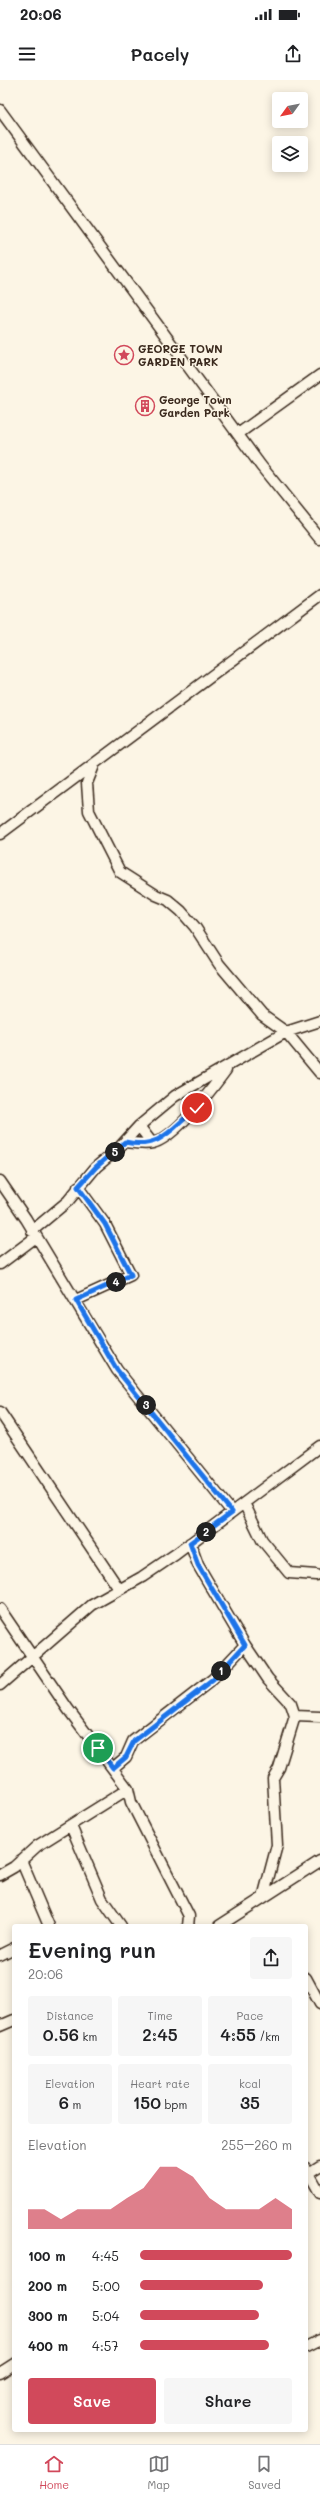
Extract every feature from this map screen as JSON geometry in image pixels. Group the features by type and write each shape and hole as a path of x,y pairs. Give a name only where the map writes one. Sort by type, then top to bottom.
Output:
{"street":[{"path":"0,110 238,434 319,536"},
{"path":"238,434 320,375"},
{"path":"0,834 320,595"},
{"path":"95,763 87,783 89,812 120,872 156,895 168,900 181,911 199,932 219,964 262,1015 286,1032 320,1073"},
{"path":"0,1264 68,1201 96,1167 125,1142 139,1126 175,1096 229,1067 252,1050 286,1032 320,1021"},
{"path":"125,1142 152,1143 178,1126 201,1104 229,1067"},
{"path":"139,1126 152,1143"},
{"path":"0,1181 76,1300 117,1370 232,1512"},
{"path":"76,1300 131,1275 105,1224 78,1187"},
{"path":"0,1412 119,1589"},
{"path":"0,1685 92,1605 142,1577 320,1446"},
{"path":"244,1503 262,1540 289,1573 316,1576"},
{"path":"190,1543 198,1565 245,1645 268,1679 291,1704 295,1716 279,1768 273,1778 277,1845 263,1898"},
{"path":"0,1609 68,1709 128,1789 131,1802 189,1916 188,1924"},
{"path":"113,1768 126,1757 134,1741 213,1680 245,1645"},
{"path":"295,1716 320,1717"},
{"path":"0,1875 37,1846 128,1789"},
{"path":"71,1826 102,1899 119,1924"},
{"path":"21,1860 48,1924"},
{"path":"221,1924 320,1861"},
{"path":"0,1956 12,1949"},
{"path":"308,1982 320,2004"},
{"path":"0,2026 12,2021"},
{"path":"308,2172 320,2166"},
{"path":"308,2174 320,2193"},
{"path":"0,2373 12,2365"}],"place":[{"name":"GEORGE TOWN GARDEN PARK","path":"124,355"},
{"name":"George Town Garden Park","path":"145,406"}],"route":[{"path":"98,1748 113,1768 126,1757 134,1741 213,1680 245,1645 198,1565 190,1543 232,1512 117,1370 76,1300 131,1275 105,1224 78,1187 96,1167 125,1142 155,1142 178,1126 186,1116 197,1108"}]}
